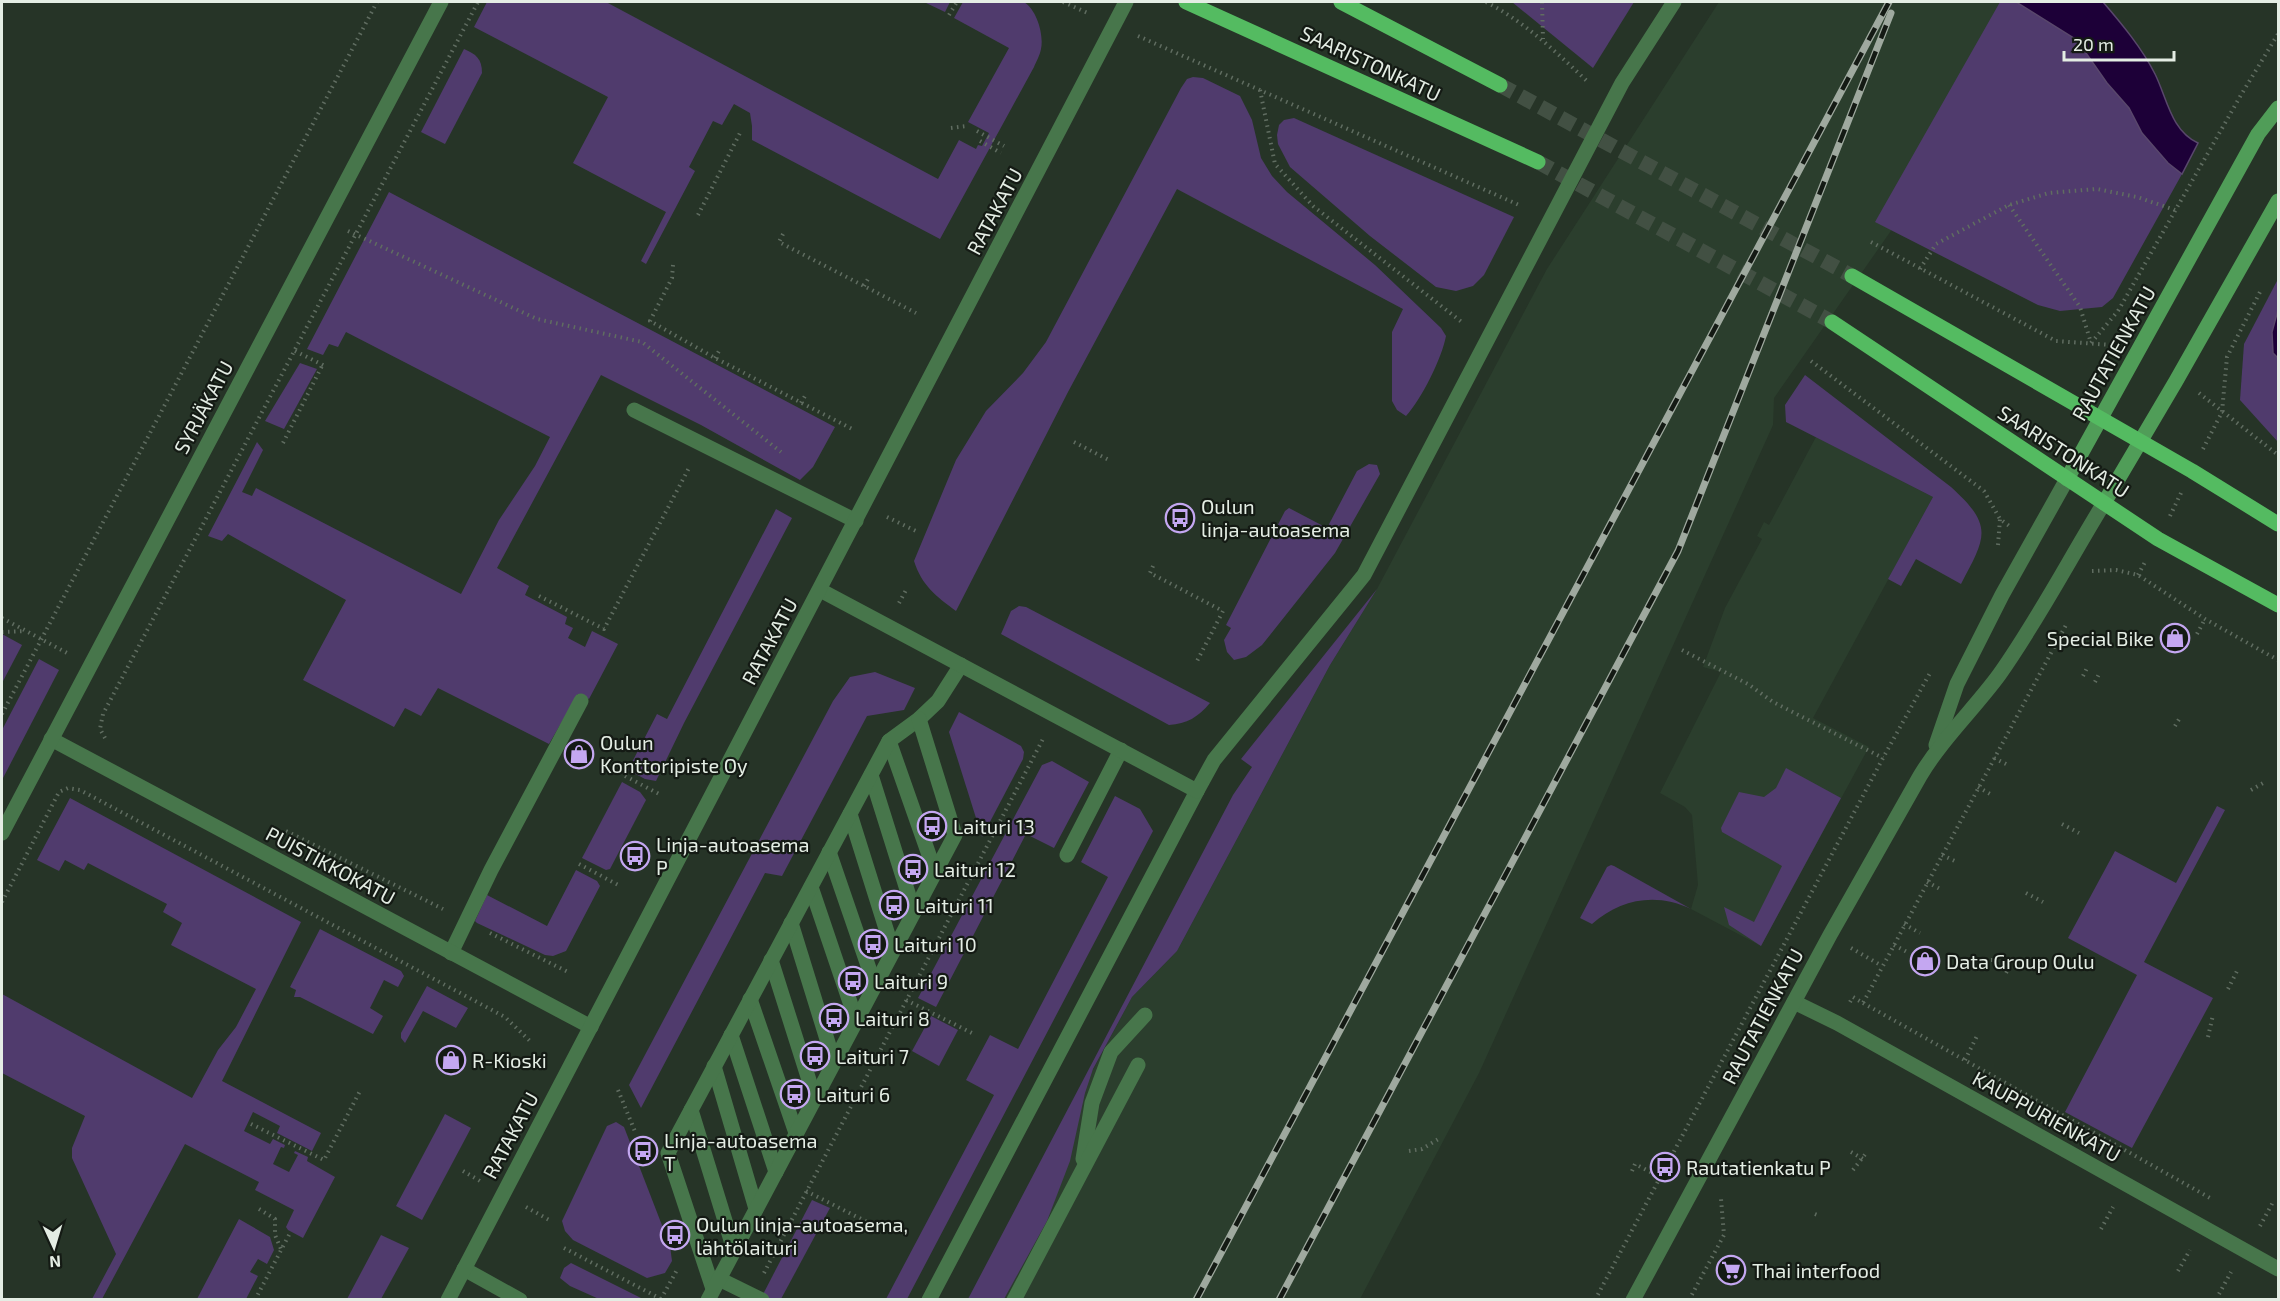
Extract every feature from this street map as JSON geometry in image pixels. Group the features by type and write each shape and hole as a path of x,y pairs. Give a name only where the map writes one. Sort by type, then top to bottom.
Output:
{"main road":[{"name":"SAARISTONKATU","path":"1186,2 1538,162"},
{"name":"SAARISTONKATU","path":"1341,2 1500,85"},
{"name":"RAUTATIENKATU","path":"2067,479 2258,134 2278,108"},
{"name":"RAUTATIENKATU","path":"2104,503 2278,201"},
{"path":"1852,276 2192,471 2278,524"},
{"name":"SAARISTONKATU","path":"1832,322 2158,539 2278,605"}],"street":[{"name":"SYRJÄKATU","path":"2,832 441,2"},
{"name":"RATAKATU","path":"448,1299 1126,2"},
{"path":"929,1299 1214,760 1364,575 1622,83 1674,2"},
{"path":"634,410 856,521"},
{"name":"RAUTATIENKATU","path":"1633,1299 1830,935 1933,754 1962,675 2001,595 2067,479"},
{"name":"RAUTATIENKATU","path":"1933,754 1977,704 2021,642 2104,503"},
{"path":"820,590 1197,791"},
{"path":"713,1289 668,1153 890,741 919,719 944,693 961,665"},
{"path":"451,953 491,870 581,701"},
{"path":"713,1289 956,835 919,719"},
{"name":"PUISTIKKOKATU","path":"51,739 591,1027"},
{"path":"890,741 935,872"},
{"path":"1067,855 1121,750"},
{"path":"871,775 914,912"},
{"path":"850,814 893,951"},
{"path":"829,852 875,986"},
{"path":"811,886 856,1020"},
{"path":"791,923 834,1062"},
{"path":"771,960 814,1099"},
{"path":"750,999 796,1133"},
{"name":"KAUPPURIENKATU","path":"1794,1002 1837,1023 2278,1269"},
{"path":"1082,1171 1092,1103 1111,1052 1145,1015"},
{"path":"731,1035 776,1172"},
{"path":"1014,1299 1138,1065"},
{"path":"714,1066 756,1209"},
{"path":"691,1110 734,1250"},
{"path":"464,1269 520,1299"},
{"path":"713,1289 757,1297"}],"path":[{"path":"2,714 377,2"},
{"path":"107,742 100,729 103,714 357,236 478,2"},
{"path":"949,15 957,2"},
{"path":"1486,2 1508,13 1543,39 1588,82"},
{"path":"1542,2 1543,39"},
{"path":"2091,344 2118,311 2278,34"},
{"path":"1135,35 1519,205"},
{"path":"1260,89 1275,164 1313,206 1462,323"},
{"path":"951,128 967,126"},
{"path":"698,215 741,131"},
{"path":"977,131 1004,146"},
{"path":"980,141 1001,153"},
{"path":"1920,269 1936,244 2009,205 2049,193 2097,189 2137,197 2175,210"},
{"path":"2009,205 2080,307 2091,344"},
{"path":"326,219 357,236 537,319 642,342 790,459"},
{"path":"783,234 779,242 916,313"},
{"path":"1871,242 2056,341 2111,345"},
{"path":"673,265 672,278 650,321 715,358 854,430"},
{"path":"864,286 868,279"},
{"path":"2138,575 2222,412 2227,357 2263,286"},
{"path":"283,443 325,366 295,351"},
{"path":"715,358 719,351"},
{"path":"1811,362 1984,490 2000,519 2011,528"},
{"path":"801,403 805,396"},
{"path":"2206,397 2278,455"},
{"path":"1074,442 1109,460"},
{"path":"539,596 604,629 702,444"},
{"path":"863,506 916,531"},
{"path":"1998,553 2000,519"},
{"path":"1153,566 1150,573 1224,611 1196,663"},
{"path":"2088,569 2095,572 2116,570 2138,575 2205,619 2278,660"},
{"path":"2090,581 2095,572"},
{"path":"2,618 120,681"},
{"path":"1863,1003 2069,619"},
{"path":"2197,634 2205,619"},
{"path":"2,632 26,631"},
{"path":"1682,650 1748,684 1773,702 1883,758"},
{"path":"1594,1299 1934,666"},
{"path":"2083,676 2088,666"},
{"path":"2095,682 2100,672"},
{"path":"2175,726 2181,716"},
{"path":"757,1297 806,1191 1044,736"},
{"path":"1994,758 2008,765"},
{"path":"625,776 661,795"},
{"path":"2252,790 2265,782"},
{"path":"1978,787 1992,795"},
{"path":"2,902 59,792 68,788 80,790 505,1017 531,1042"},
{"path":"2062,824 2079,833"},
{"path":"276,826 568,972"},
{"path":"1942,855 1957,862"},
{"path":"579,864 620,886"},
{"path":"1927,882 1942,890"},
{"path":"2026,894 2043,902"},
{"path":"1904,924 1920,933"},
{"path":"1830,935 1882,966"},
{"path":"1894,945 1909,953"},
{"path":"1991,960 2013,959 2005,975"},
{"path":"2228,989 2238,969"},
{"path":"1837,1023 1853,998 2221,1204"},
{"path":"906,1000 974,1034"},
{"path":"2208,1037 2213,1015"},
{"path":"1965,1060 1977,1036"},
{"path":"618,1090 636,1134"},
{"path":"250,1124 324,1160 360,1091"},
{"path":"1409,1151 1422,1149 1440,1138"},
{"path":"1851,1152 1863,1159"},
{"path":"1853,1170 1867,1152"},
{"path":"1632,1171 1635,1164 1660,1177"},
{"path":"1689,1299 1724,1235 1721,1199 1726,1189"},
{"path":"806,1191 873,1225"},
{"path":"2260,1226 2272,1202"},
{"path":"2102,1229 2115,1204"},
{"path":"259,1209 275,1219 275,1235 282,1250"},
{"path":"2250,1220 2269,1231"},
{"path":"255,1299 290,1233"},
{"path":"2178,1271 2192,1246"},
{"path":"564,1248 662,1299 675,1276 679,1263"},
{"path":"2220,1294 2233,1269"}],"shaded area":[{"path":"487,2 606,2 938,179 959,140 976,149 978,145 982,146 989,133 968,122 1009,48 954,18 963,2 1024,2 1036,17 1042,43 1034,67 940,239 752,140 750,113 734,104 722,125 713,121 689,167 695,171 646,264 641,261 666,212 573,163 608,97 474,27"},
{"path":"924,2 950,2 945,12"},
{"path":"1512,2 1634,2 1593,68"},
{"path":"1719,2 2051,2 1774,398 1773,425 1479,1073 1360,1299 995,1300 1081,1092 1132,997 1177,951 1330,665 1377,589 1547,269"},
{"path":"2000,2 2016,2 2077,40 2107,83 2129,108 2142,133 2168,163 2182,174 2113,298 2102,307 2060,311 2038,305 1875,222"},
{"path":"2016,2 2103,2 2150,64 2171,113 2182,131 2198,143 2182,174 2168,163 2142,133 2129,108 2107,83 2077,40"},
{"path":"464,49 478,58 482,73 445,144 421,132"},
{"path":"1203,78 1240,96 1252,120 1261,158 1272,176 1287,192 1375,265 1441,328 1446,336 1436,367 1418,400 1406,416 1397,410 1392,401 1392,332 1403,309 1177,189 1068,392 956,611 926,584 914,561 956,460 986,411 1023,373 1046,342 1181,88 1187,79"},
{"path":"1294,118 1514,217 1484,275 1473,286 1456,291 1436,287 1370,236 1290,167 1278,144 1277,135 1279,125 1284,120"},
{"path":"389,192 835,427 813,467 800,480 701,425 601,375 497,568 529,586 525,595 567,617 565,624 573,628 568,638 585,647 592,631 618,644 589,699 578,694 549,744 438,688 421,716 405,708 394,727 303,680 346,600 228,534 222,541 208,536 257,442 263,450 242,492 252,496 256,488 461,594 499,520 535,466 550,437 346,332 338,347 329,344 323,355 307,349"},
{"path":"2278,279 2278,442 2240,400 2244,344"},
{"path":"2278,310 2278,358 2273,353 2272,332"},
{"path":"300,363 317,369 284,429 265,421"},
{"path":"1805,375 1951,487 1974,512 1980,522 1982,533 1976,554 1961,584 1916,559 1901,586 1888,579 1933,497 1786,422 1785,405"},
{"path":"1816,437 1933,497 1813,718 1869,747 1761,946 1691,909 1698,885 1692,815 1685,807 1660,793 1721,672 1703,667 1725,608 1762,539 1757,536 1764,522 1769,525"},
{"path":"1369,464 1377,465 1380,474 1335,553 1262,645 1246,657 1234,660 1227,652 1224,640 1231,628 1226,625 1285,511 1289,508 1327,528 1357,471"},
{"path":"776,509 792,518 656,781 645,779 628,770 657,714 667,719"},
{"path":"1377,589 1330,665 1177,951 1132,997 1093,1069 1085,1093 1070,1161 1047,1221 1004,1299 968,1299 1233,795 1252,767 1241,759"},
{"path":"1019,606 1026,607 1210,703 1192,719 1169,725 1001,634 1011,611"},
{"path":"2,634 22,645 2,683"},
{"path":"39,659 59,670 2,780 2,730"},
{"path":"875,672 915,688 904,710 867,716 782,876 765,873 641,1108 629,1085 833,701 850,677"},
{"path":"959,712 1021,746 1024,752 1023,759 982,837 949,732"},
{"path":"1052,761 1089,782 1054,848 1026,834 936,1007 918,998 1042,765"},
{"path":"1786,768 1841,798 1761,946 1729,925 1724,907 1754,922 1782,866 1722,832 1721,828 1739,792 1764,797 1776,788"},
{"path":"622,782 640,792 646,800 610,869 606,870 582,858"},
{"path":"1115,796 1140,809 1153,831 907,1299 886,1299 994,1095 966,1080 990,1035 1018,1049 1108,877 1081,862"},
{"path":"70,798 301,922 222,1081 321,1133 312,1151 277,1133 280,1126 253,1112 244,1131 270,1144 273,1139 285,1145 284,1148 281,1147 273,1164 289,1172 298,1155 294,1153 295,1151 308,1157 307,1161 335,1177 303,1238 286,1227 294,1210 255,1190 259,1182 185,1144 102,1299 92,1299 116,1254 72,1158 72,1148 85,1116 2,1073 2,994 192,1098 218,1050 236,1027 256,989 171,945 182,923 163,912 167,904 88,863 84,870 65,860 59,871 37,860"},
{"path":"2217,806 2225,810 2144,962 2213,998 2132,1148 2065,1112 2137,975 2068,938 2115,851 2176,883"},
{"path":"1611,865 1691,909 1665,901 1639,901 1614,909 1592,924 1580,918 1607,867"},
{"path":"576,870 597,881 600,886 566,951 553,956 545,955 475,921 487,895 547,926"},
{"path":"320,929 401,971 404,976 398,987 384,980 370,1008 383,1016 373,1034 300,997 294,997 296,990 290,987"},
{"path":"427,986 468,1008 456,1028 423,1011 405,1043 401,1038 401,1033"},
{"path":"931,1016 958,1030 939,1066 912,1051"},
{"path":"445,1114 471,1128 422,1220 396,1206"},
{"path":"616,1122 624,1127 670,1246 672,1261 665,1273 647,1278 573,1240 565,1231 562,1221 607,1126"},
{"path":"812,1200 830,1208 781,1299 760,1300"},
{"path":"239,1219 270,1237 274,1250 267,1264 258,1259 250,1272 258,1276 246,1299 197,1299"},
{"path":"381,1235 409,1248 381,1299 347,1299"},
{"path":"571,1263 643,1299 599,1299 570,1286 560,1278 564,1268"}],"tunnel":[{"path":"1500,85 1852,276"},
{"path":"1538,162 1832,322"}],"railway":[{"path":"1196,1300 1889,2"},
{"path":"1279,1300 1678,551 1891,13"}],"place":[{"name":"Oulun linja-autoasema","path":"1180,518"},
{"name":"Special Bike","path":"2175,638"},
{"name":"Oulun Konttoripiste Oy","path":"579,754"},
{"name":"Laituri 13","path":"932,826"},
{"name":"Linja-autoasema P","path":"635,856"},
{"name":"Laituri 12","path":"913,869"},
{"name":"Laituri 11","path":"894,905"},
{"name":"Laituri 10","path":"873,944"},
{"name":"Data Group Oulu","path":"1925,961"},
{"name":"Laituri 9","path":"853,981"},
{"name":"Laituri 8","path":"834,1018"},
{"name":"Laituri 7","path":"815,1056"},
{"name":"R-Kioski","path":"451,1060"},
{"name":"Laituri 6","path":"795,1094"},
{"name":"Linja-autoasema T","path":"643,1151"},
{"name":"Rautatienkatu P","path":"1665,1167"},
{"name":"Oulun linja-autoasema, lähtölaituri","path":"675,1235"},
{"name":"Thai interfood","path":"1731,1270"}]}
